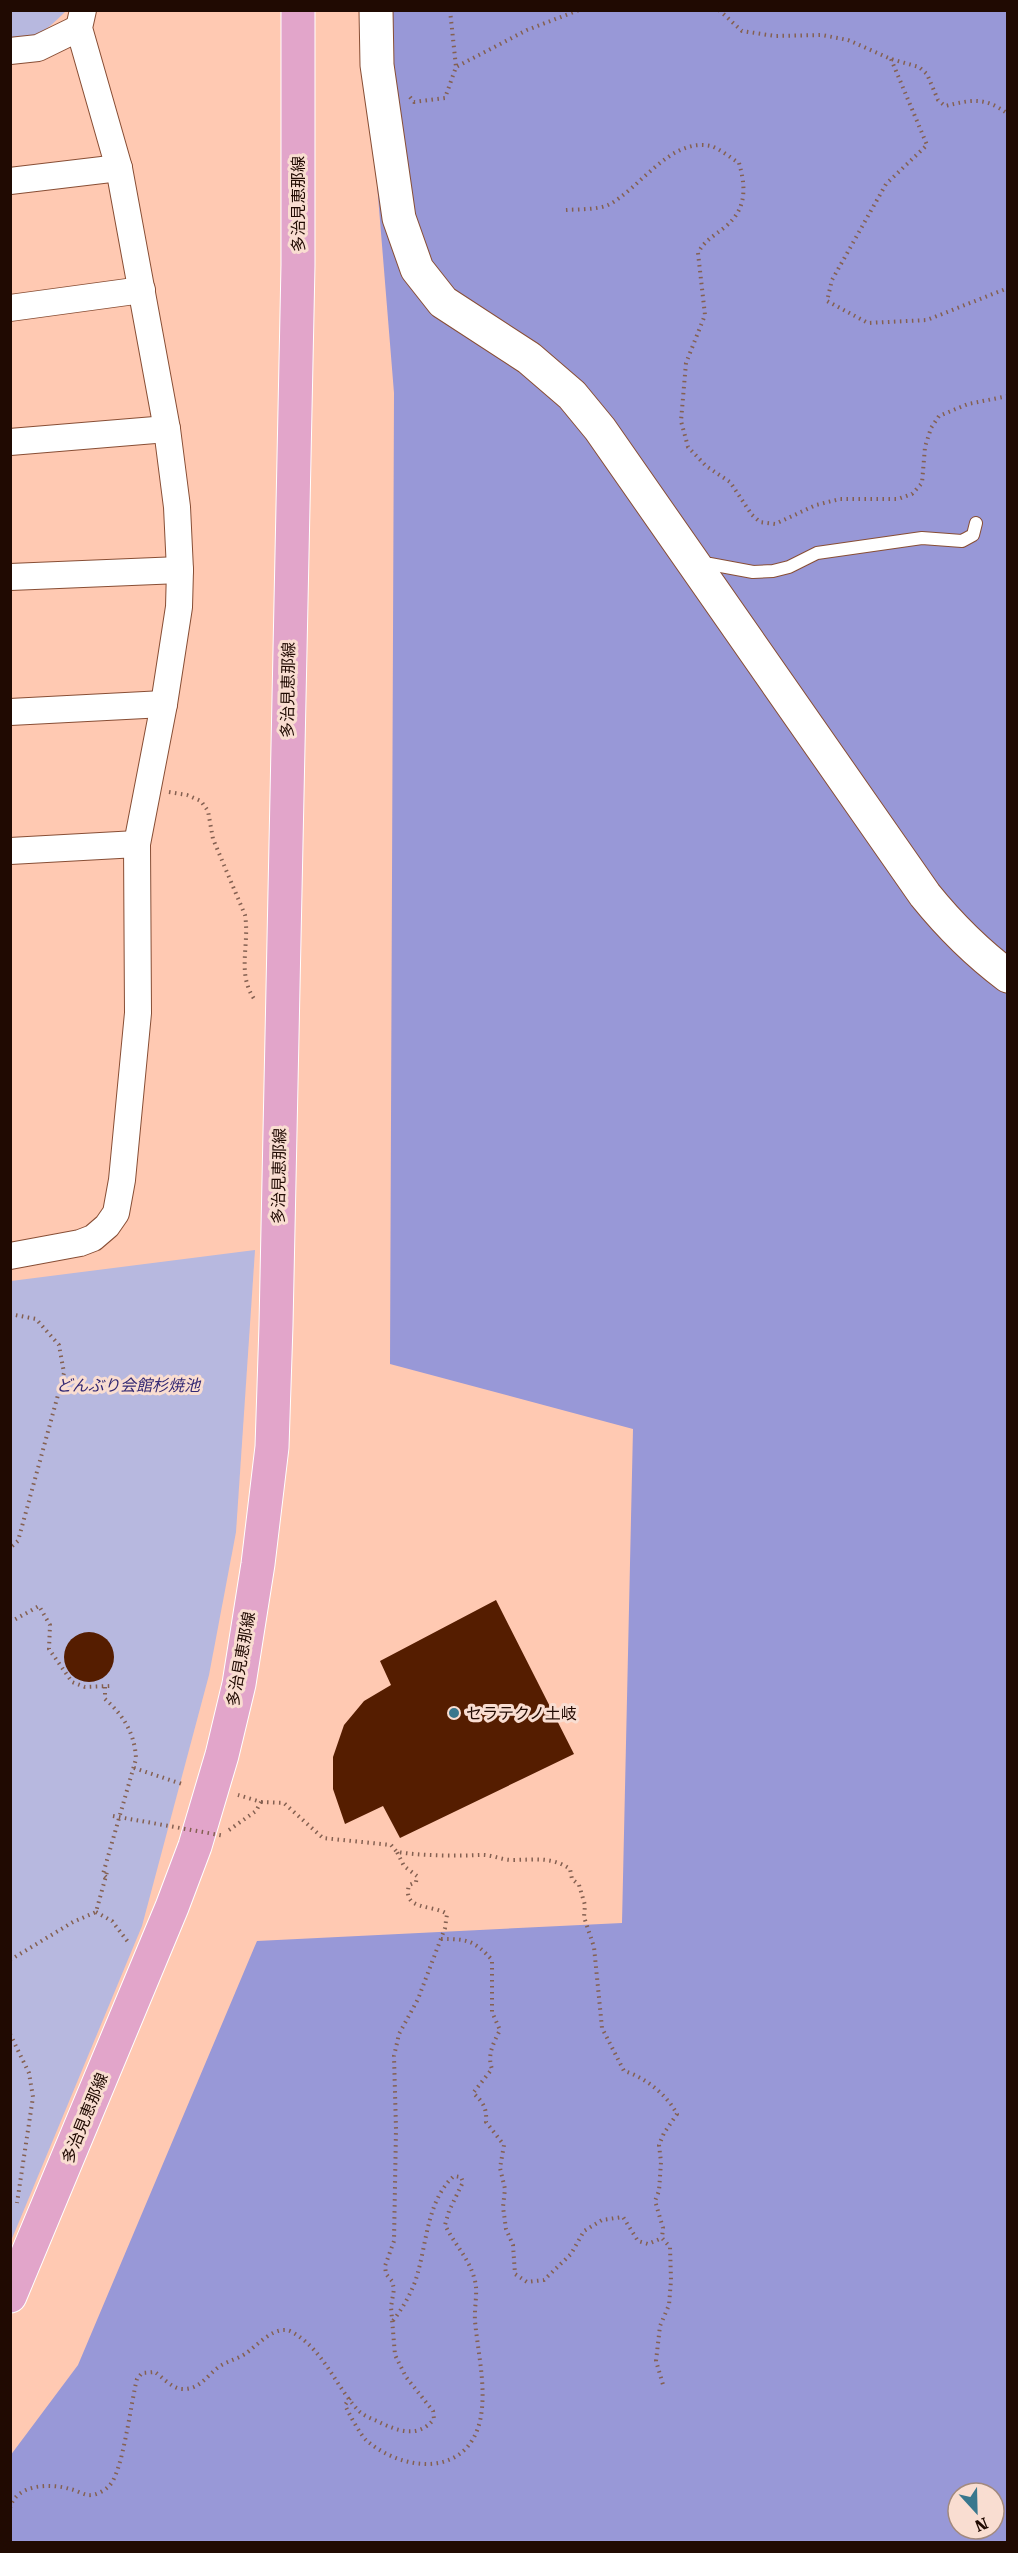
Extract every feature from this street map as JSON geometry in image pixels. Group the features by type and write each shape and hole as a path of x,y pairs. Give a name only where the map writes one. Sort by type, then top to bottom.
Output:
{"main road":[{"name":"多治見恵那線","path":"10,2296 195,1846 222,1755 239,1684 258,1564 272,1447 276,1325 298,265 298,10"}],"street":[{"path":"376,10 377,65 399,218 417,269 443,302 529,358 572,395 600,429 925,895 953,930 982,957 1008,976"},
{"path":"10,51 38,48 81,19 118,168 167,429 177,507 180,570 179,607 164,704 137,844 138,1013 122,1180 116,1213 107,1226 93,1238 80,1243 10,1256"},
{"path":"10,181 118,168"},
{"path":"10,308 142,290"},
{"path":"10,442 167,429"},
{"path":"10,577 180,570"},
{"path":"10,712 164,704"},
{"path":"10,851 137,844"}],"lane":[{"path":"696,566 710,564 753,572 773,571 817,553 922,538 962,541 973,535 976,524"}],"path":[{"path":"407,94 414,102 445,99 456,67 450,10"},
{"path":"456,67 527,30 579,10"},
{"path":"719,10 742,32 775,36 822,35 848,40 891,59 919,67 927,74 938,100 945,106 970,100 982,100 1008,114"},
{"path":"891,59 927,146 886,184 832,280 827,301 868,323 927,320 1008,288"},
{"path":"566,210 605,206 621,197 656,165 674,153 696,147 711,146 739,163 745,184 738,212 727,225 702,244 698,253 705,315 686,363 681,421 688,447 706,466 730,482 752,515 760,522 775,524 816,505 840,499 898,499 912,494 922,483 925,447 931,428 939,416 968,404 1008,396"},
{"path":"148,789 187,795 201,801 208,811 213,839 245,915 247,928 243,973 247,989 255,1001 261,1004"},
{"path":"10,1314 36,1319 58,1345 64,1373 18,1541 10,1548"},
{"path":"10,1618 14,1620 39,1606 43,1609 50,1625 49,1649 63,1672 72,1682 85,1687 111,1686"},
{"path":"10,1960 73,1922 96,1912 107,1875 103,1874 136,1759 136,1745 119,1712 105,1699 105,1687"},
{"path":"134,1768 189,1786"},
{"path":"10,2508 21,2492 30,2489 45,2486 68,2488 88,2495 100,2493 110,2486 119,2467 137,2379 142,2373 155,2372 179,2389 189,2389 200,2385 219,2367 244,2354 262,2339 282,2330 291,2331 305,2342 333,2372 363,2415 397,2431 410,2432 428,2427 434,2419 433,2411 406,2376 395,2355 391,2307 394,2289 392,2281 386,2274 385,2266 394,2241 396,2129 394,2056 399,2034 418,1999 441,1939 447,1914 439,1908 417,1906 410,1900 407,1892 409,1885 416,1882 417,1876 404,1866 391,1845 323,1838 284,1803 261,1802 232,1794"},
{"path":"113,1816 225,1836 233,1826 256,1811 261,1802"},
{"path":"397,1852 420,1855 482,1855 510,1860 544,1858 562,1863 570,1869 572,1879 579,1885 580,1896 585,1905 584,1917 594,1947 598,1977 598,2006 602,2028 624,2071 637,2075 656,2092 669,2098 676,2114 659,2145 660,2181 655,2201 663,2228 662,2238 670,2247 669,2305 660,2326 656,2361 664,2388"},
{"path":"96,1912 112,1921 123,1932 128,1942"},
{"path":"441,1939 462,1939 478,1945 492,1960 492,2012 500,2031 492,2046 489,2061 492,2069 473,2093 482,2101 487,2111 486,2121 504,2145 500,2168 505,2189 503,2207 506,2229 513,2245 515,2274 527,2282 544,2280 571,2254 584,2231 602,2220 623,2217 638,2241 648,2244 662,2238"},
{"path":"10,2034 29,2073 33,2097 17,2208"},
{"path":"350,2398 345,2405 365,2439 398,2460 422,2465 437,2465 465,2450 473,2438 480,2422 481,2398 481,2370 475,2320 475,2281 463,2252 445,2225 463,2182 461,2177 454,2176 447,2182 435,2205 418,2274 392,2322"}],"green space":[{"path":"10,11 66,11 41,32 11,40"},
{"name":"どんぶり会館杉焼池","path":"255,1250 236,1532 209,1675 142,1926 11,2241 11,1281"}],"shaded area":[{"path":"363,11 1007,11 1007,2542 11,2542 10,2456 78,2365 257,1941 622,1923 633,1429 390,1364 394,393"}],"building":[{"name":"セラテクノ土岐","path":"496,1600 574,1754 400,1838 383,1806 345,1824 333,1789 333,1757 344,1725 364,1701 391,1685 380,1661"},
{"path":"89,1632 98,1634 109,1643 114,1657 112,1666 103,1677 89,1682 80,1680 69,1671 64,1657 66,1648 75,1637"}],"place":[{"name":"セラテクノ土岐","path":"454,1713"}]}
